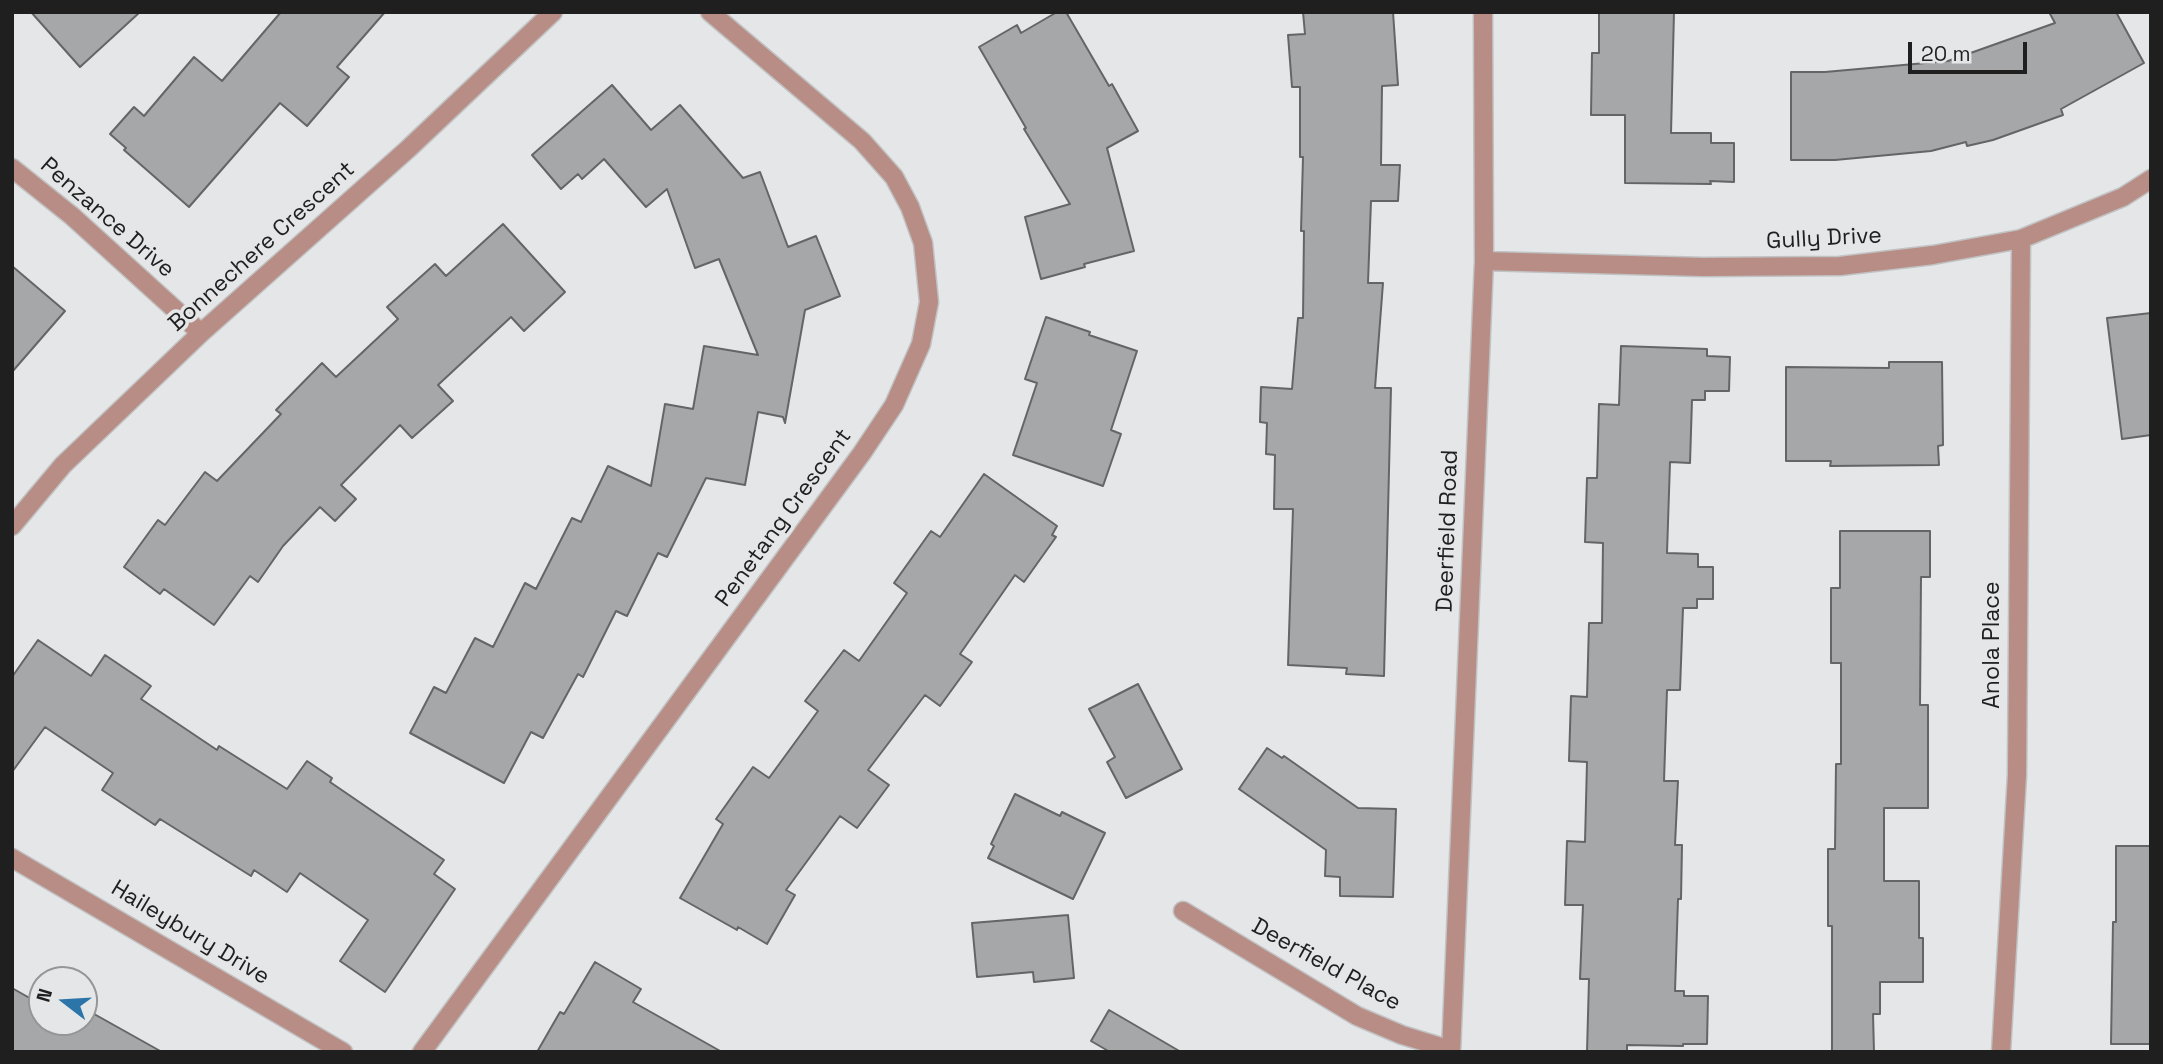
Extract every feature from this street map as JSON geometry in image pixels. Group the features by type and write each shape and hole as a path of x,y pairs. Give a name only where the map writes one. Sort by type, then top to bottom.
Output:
{"street":[{"name":"Bonnechere Crescent","path":"12,527 63,465 201,333 408,149 553,12"},
{"name":"Penetang Crescent","path":"422,1052 862,453 894,405 922,344 929,302 923,243 910,207 894,177 862,141 710,12"},
{"name":"Deerfield Road","path":"1451,1051 1484,261 1483,12"},
{"name":"Penzance Drive","path":"12,168 72,216 201,333"},
{"name":"Gully Drive","path":"1484,261 1703,267 1840,266 1933,255 2021,239 2123,197 2151,179"},
{"name":"Anola Place","path":"2001,1052 2017,775 2021,239"},
{"name":"Haileybury Drive","path":"12,858 343,1052"},
{"name":"Deerfield Place","path":"1184,911 1357,1016 1402,1035 1451,1051"}],"building":[{"path":"31,12 140,12 80,67"},
{"path":"281,12 385,12 337,67 349,77 307,126 280,103 189,207 124,150 126,148 110,134 134,107 144,116 194,57 222,81"},
{"path":"1057,12 1066,12 1138,131 1107,148 1134,251 1041,279 1025,217 1070,204 1024,129 1026,128 979,47 1017,25 1021,33"},
{"path":"1303,12 1393,12 1398,85 1382,86 1381,165 1400,165 1398,201 1371,201 1368,283 1383,283 1375,388 1391,388 1384,676 1346,674 1347,668 1288,665 1293,509 1274,509 1275,455 1266,454 1267,423 1260,422 1261,387 1292,389 1298,318 1303,318 1304,231 1301,231 1303,157 1300,157 1300,87 1292,87 1288,35 1305,34"},
{"path":"1599,12 1674,12 1671,133 1711,133 1711,143 1734,143 1734,182 1625,183 1625,115 1591,115 1592,53 1599,53"},
{"path":"2049,12 2116,12 2144,63 2061,109 2063,115 1993,140 1967,146 1966,142 1931,151 1835,160 1791,160 1791,72 1825,72 1948,61 2055,23"},
{"path":"612,85 651,130 680,105 743,178 760,172 788,247 816,236 840,296 805,310 785,423 783,417 758,412 745,485 706,478 667,557 658,553 627,616 616,611 583,677 578,674 543,738 531,732 504,783 410,733 434,687 446,693 475,638 493,647 525,583 536,589 572,518 581,522 608,466 651,486 665,404 693,409 704,346 758,355 719,259 695,268 667,189 646,207 604,159 582,179 578,174 561,189 532,155"},
{"path":"503,224 565,292 524,331 511,317 438,385 453,401 412,438 400,425 341,485 356,499 335,521 320,507 283,546 258,582 250,576 214,625 164,589 160,594 124,567 158,520 165,525 205,472 217,481 281,414 276,410 322,363 336,377 398,319 387,307 435,264 446,276"},
{"path":"12,266 65,311 12,372"},
{"path":"2151,313 2151,435 2122,439 2107,318"},
{"path":"1046,317 1137,351 1111,430 1121,434 1103,486 1013,455 1037,383 1025,379"},
{"path":"1621,346 1707,349 1707,356 1730,357 1729,391 1705,391 1705,400 1692,400 1690,463 1670,462 1667,553 1698,554 1698,567 1713,567 1713,599 1697,599 1697,608 1683,608 1680,690 1667,690 1664,781 1678,781 1675,845 1682,845 1675,991 1684,991 1684,996 1708,996 1707,1044 1627,1045 1627,1052 1587,1052 1589,979 1580,979 1583,905 1565,905 1567,841 1585,842 1587,762 1569,761 1571,696 1587,697 1589,623 1602,623 1603,543 1585,542 1587,478 1597,478 1599,404 1619,405"},
{"path":"1889,362 1942,362 1943,445 1938,446 1939,465 1830,466 1831,461 1786,461 1786,367 1889,368"},
{"path":"984,474 1057,526 1052,535 1056,537 1024,582 1015,575 960,654 972,662 940,706 925,695 868,770 889,785 857,828 840,816 786,890 795,895 767,944 680,898 723,824 716,819 753,767 769,778 818,711 805,701 844,650 859,661 907,593 894,583 931,531 940,537"},
{"path":"1840,531 1930,531 1930,577 1921,577 1920,705 1928,705 1928,808 1884,808 1884,881 1919,881 1919,938 1923,938 1923,982 1880,982 1880,1014 1873,1014 1874,1052 1832,1052 1832,926 1828,926 1828,849 1835,849 1836,764 1841,764 1841,663 1831,663 1831,588 1840,588"},
{"path":"38,640 91,676 105,655 151,686 141,699 217,750 219,746 287,789 307,761 332,778 330,782 444,860 434,874 455,889 385,992 340,961 368,920 300,873 287,892 254,870 251,876 160,819 155,825 102,790 113,773 45,727 12,772 12,677"},
{"path":"1138,684 1182,769 1126,798 1107,762 1115,757 1089,709"},
{"path":"1267,748 1282,758 1284,756 1358,808 1396,809 1393,897 1340,896 1340,877 1325,876 1326,850 1239,789"},
{"path":"1015,794 1060,816 1062,812 1105,833 1073,899 988,858 994,846 991,844"},
{"path":"2116,846 2151,846 2151,1044 2111,1044"},
{"path":"1068,915 1074,978 1034,982 1033,972 977,977 972,923"},
{"path":"595,962 641,989 633,1002 722,1052 537,1052 560,1012 564,1014"},
{"path":"12,988 28,997 28,1036 98,1036 98,1016 162,1052 12,1052"},
{"path":"1109,1010 1181,1052 1110,1052 1091,1041"}]}
